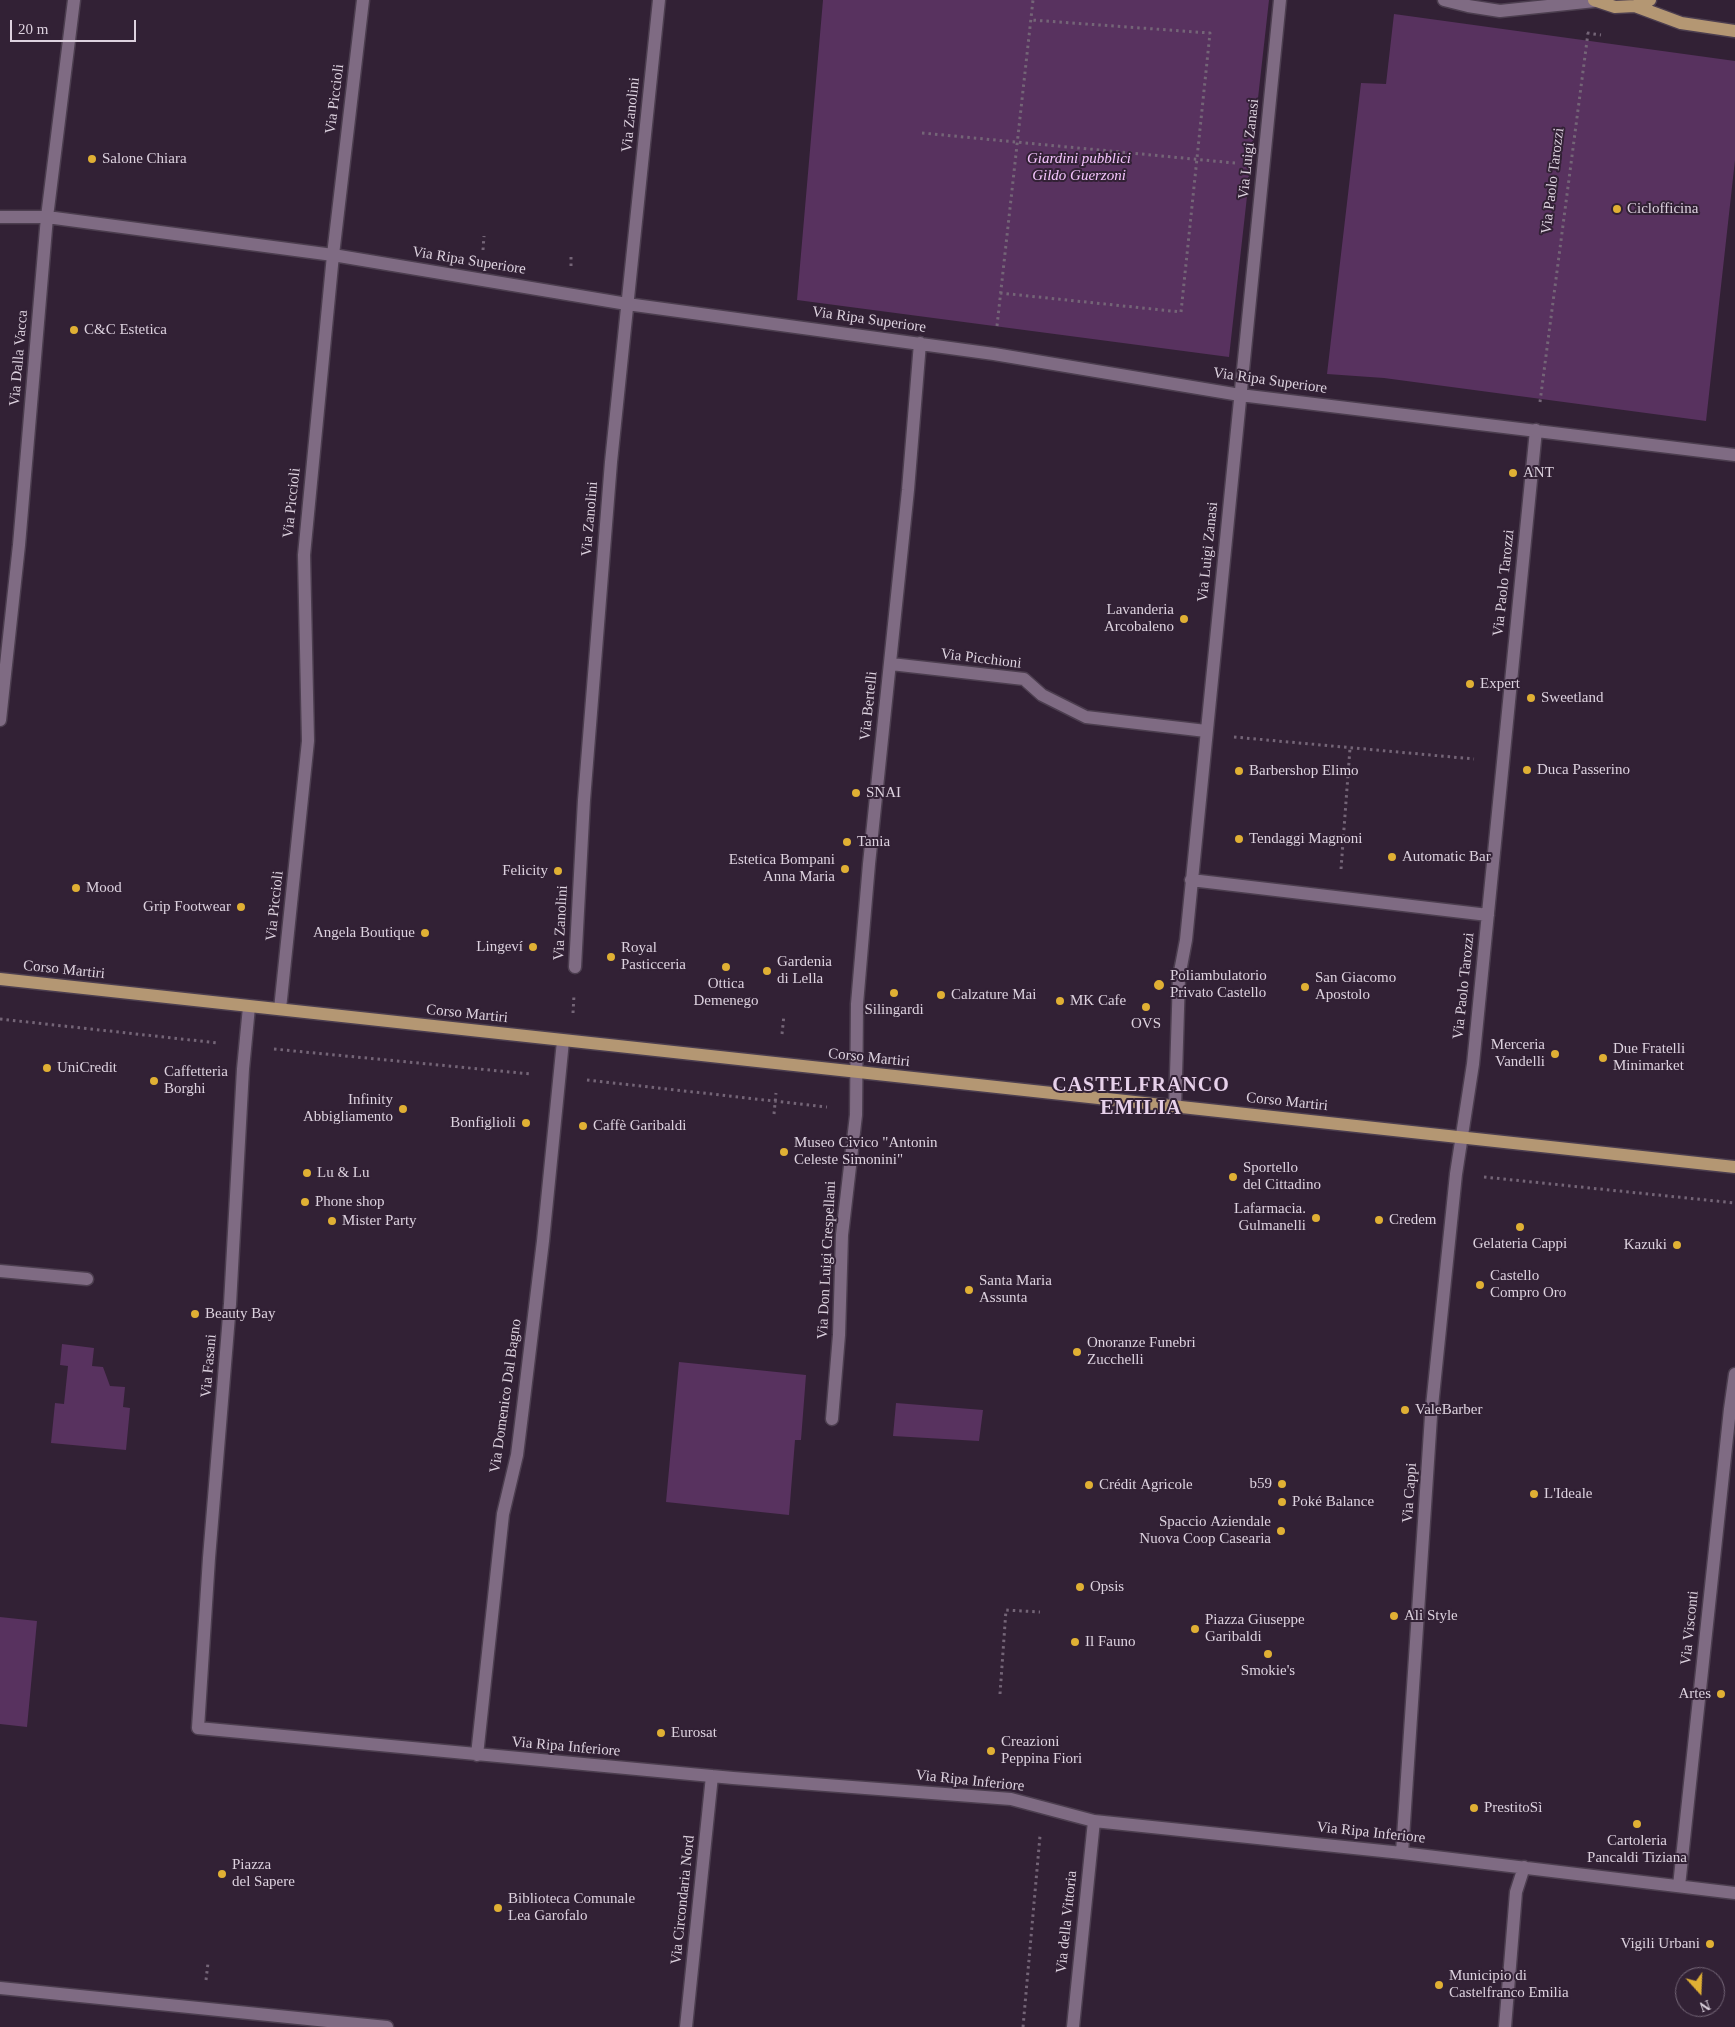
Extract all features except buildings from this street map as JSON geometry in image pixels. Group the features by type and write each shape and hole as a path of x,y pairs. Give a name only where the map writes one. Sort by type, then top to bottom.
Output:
{"main road":[{"path":"1594,1 1615,7 1635,6 1650,0"},
{"path":"1635,6 1681,23 1735,31"},
{"name":"Corso Martiri","path":"0,979 1735,1167"}],"street":[{"name":"Via Dalla Vacca","path":"0,720 19,545 48,218 74,0"},
{"name":"Via Piccioli","path":"280,1010 308,741 304,555 333,255 363,0"},
{"name":"Via Zanolini","path":"575,967 584,800 611,462 659,0"},
{"name":"Via Luigi Zanasi","path":"1176,1107 1179,977 1186,940 1280,0"},
{"path":"1444,0 1468,6 1500,10 1594,1"},
{"name":"Via Ripa Superiore","path":"0,217 48,218 333,255 627,304 994,354 1240,395 1735,455"},
{"name":"Via Bertelli","path":"856,1073 857,1004 869,864 920,344"},
{"name":"Via Paolo Tarozzi","path":"1462,1137 1473,1064 1536,430"},
{"name":"Via Picchioni","path":"890,664 1024,679 1042,695 1086,717 1206,733"},
{"path":"1191,880 1488,915"},
{"name":"Via Fasani","path":"198,1728 209,1549 230,1304 249,1006"},
{"name":"Via Domenico Dal Bagno","path":"477,1755 503,1514 517,1455 559,1077 567,1041"},
{"name":"Via Don Luigi Crespellani","path":"832,1419 839,1335 842,1235 856,1115 856,1073"},
{"name":"Via Cappi","path":"1402,1853 1431,1416 1456,1174 1462,1137"},
{"path":"0,1271 87,1279"},
{"name":"Via Visconti","path":"1679,1886 1735,1374"},
{"name":"Via Ripa Inferiore","path":"198,1728 712,1776 1011,1799 1094,1821 1402,1853 1735,1893"},
{"name":"Via Circondaria Nord","path":"686,2027 712,1776"},
{"name":"Via della Vittoria","path":"1073,2027 1094,1821"},
{"path":"1505,2027 1516,1892 1524,1867"},
{"path":"0,1988 386,2027"}],"path":[{"path":"1031,20 1210,33 1181,312 1000,293 1033,0"},
{"name":"Via Paolo Tarozzi","path":"1536,430 1588,33"},
{"path":"922,133 1264,166"},
{"path":"1206,733 1503,762"},
{"path":"1339,897 1350,748"},
{"name":"Via Zanolini","path":"567,1041 575,967"},
{"path":"0,1019 245,1046 559,1077 834,1108"},
{"path":"1456,1174 1735,1203"},
{"path":"1000,1694 1006,1610 1040,1612"},
{"path":"1024,2027 1040,1828"}],"green space":[{"name":"Giardini pubblici Gildo Guerzoni","path":"823,0 1269,0 1229,357 797,300"},
{"path":"1394,14 1735,61 1735,160 1706,421 1384,378 1327,374 1361,83 1386,84"},
{"path":"62,1344 94,1348 92,1366 103,1367 110,1386 125,1387 123,1407 130,1408 126,1450 51,1443 55,1403 64,1404 68,1366 60,1365"},
{"path":"679,1362 806,1375 801,1440 795,1440 789,1515 666,1502"},
{"path":"896,1403 983,1410 979,1441 893,1436"},
{"path":"0,1617 37,1621 27,1727 0,1724"}],"place":[{"name":"Salone Chiara","path":"92,159"},
{"name":"Ciclofficina","path":"1617,209"},
{"name":"C&C Estetica","path":"74,330"},
{"name":"ANT","path":"1513,473"},
{"name":"Lavanderia Arcobaleno","path":"1184,619"},
{"name":"Expert","path":"1470,684"},
{"name":"Sweetland","path":"1531,698"},
{"name":"Duca Passerino","path":"1527,770"},
{"name":"Barbershop Elimo","path":"1239,771"},
{"name":"SNAI","path":"856,793"},
{"name":"Tendaggi Magnoni","path":"1239,839"},
{"name":"Tania","path":"847,842"},
{"name":"Automatic Bar","path":"1392,857"},
{"name":"Estetica Bompani Anna Maria","path":"845,869"},
{"name":"Felicity","path":"558,871"},
{"name":"Mood","path":"76,888"},
{"name":"Grip Footwear","path":"241,907"},
{"name":"Angela Boutique","path":"425,933"},
{"name":"Lingeví","path":"533,947"},
{"name":"Royal Pasticceria","path":"611,957"},
{"name":"Ottica Demenego","path":"726,967"},
{"name":"Gardenia di Lella","path":"767,971"},
{"name":"Poliambulatorio Privato Castello","path":"1159,985"},
{"name":"San Giacomo Apostolo","path":"1305,987"},
{"name":"Silingardi","path":"894,993"},
{"name":"Calzature Mai","path":"941,995"},
{"name":"MK Cafe","path":"1060,1001"},
{"name":"OVS","path":"1146,1007"},
{"name":"Merceria Vandelli","path":"1555,1054"},
{"name":"Due Fratelli Minimarket","path":"1603,1058"},
{"name":"UniCredit","path":"47,1068"},
{"name":"Caffetteria Borghi","path":"154,1081"},
{"name":"Infinity Abbigliamento","path":"403,1109"},
{"name":"Bonfiglioli","path":"526,1123"},
{"name":"Caffè Garibaldi","path":"583,1126"},
{"name":"Museo Civico \"Antonin Celeste Simonini\"","path":"784,1152"},
{"name":"Lu & Lu","path":"307,1173"},
{"name":"Sportello del Cittadino","path":"1233,1177"},
{"name":"Phone shop","path":"305,1202"},
{"name":"Lafarmacia. Gulmanelli","path":"1316,1218"},
{"name":"Credem","path":"1379,1220"},
{"name":"Mister Party","path":"332,1221"},
{"name":"Gelateria Cappi","path":"1520,1227"},
{"name":"Kazuki","path":"1677,1245"},
{"name":"Castello Compro Oro","path":"1480,1285"},
{"name":"Santa Maria Assunta","path":"969,1290"},
{"name":"Beauty Bay","path":"195,1314"},
{"name":"Onoranze Funebri Zucchelli","path":"1077,1352"},
{"name":"ValeBarber","path":"1405,1410"},
{"name":"b59","path":"1282,1484"},
{"name":"Crédit Agricole","path":"1089,1485"},
{"name":"L'Ideale","path":"1534,1494"},
{"name":"Poké Balance","path":"1282,1502"},
{"name":"Spaccio Aziendale Nuova Coop Casearia","path":"1281,1531"},
{"name":"Opsis","path":"1080,1587"},
{"name":"Ali Style","path":"1394,1616"},
{"name":"Piazza Giuseppe Garibaldi","path":"1195,1629"},
{"name":"Il Fauno","path":"1075,1642"},
{"name":"Smokie's","path":"1268,1654"},
{"name":"Artes","path":"1721,1694"},
{"name":"Eurosat","path":"661,1733"},
{"name":"Creazioni Peppina Fiori","path":"991,1751"},
{"name":"PrestitoSì","path":"1474,1808"},
{"name":"Cartoleria Pancaldi Tiziana","path":"1637,1824"},
{"name":"Piazza del Sapere","path":"222,1874"},
{"name":"Biblioteca Comunale Lea Garofalo","path":"498,1908"},
{"name":"Vigili Urbani","path":"1710,1944"},
{"name":"Municipio di Castelfranco Emilia","path":"1439,1985"}],"district":[{"name":"CASTELFRANCO EMILIA","path":"1141,1098"}]}
